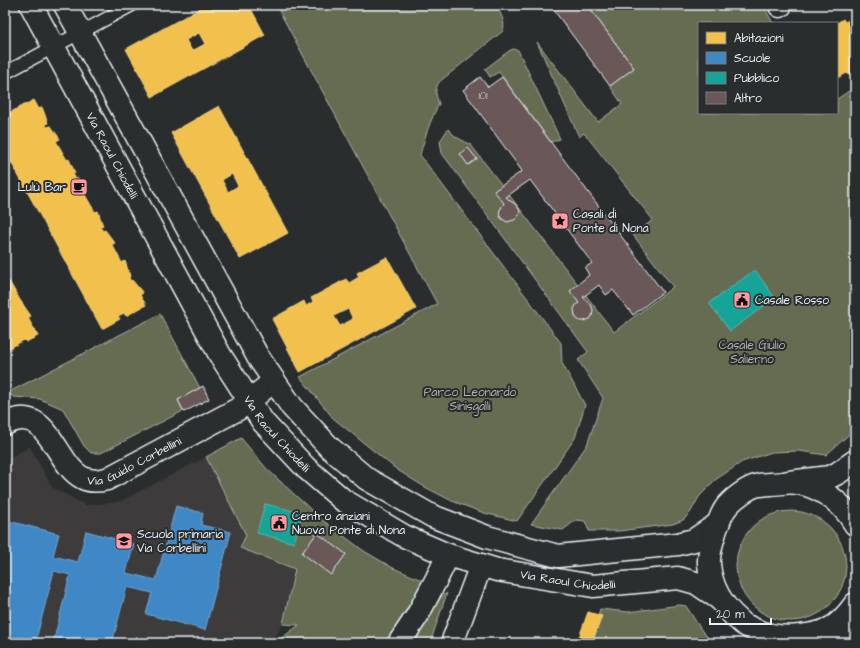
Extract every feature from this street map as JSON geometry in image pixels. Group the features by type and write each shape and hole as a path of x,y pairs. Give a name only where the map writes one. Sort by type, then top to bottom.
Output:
{"main road":[{"name":"Via Raoul Chiodelli","path":"31,5 220,355 263,422 306,468 343,500 404,536 448,555 481,566 593,586 678,578 696,583 721,600"},
{"name":"Via Raoul Chiodelli","path":"65,5 258,357 292,407 330,448 367,478 432,516 487,537 558,556 678,544 694,540 718,524"},
{"name":"Via Guido Corbellini","path":"5,424 17,419 33,421 44,430 74,472 82,478 92,481 99,481 107,479 240,408 274,381"},
{"path":"850,611 829,629 796,640 767,634 746,626 732,614 721,600 712,581 708,563 711,546 718,524 725,509 741,494 757,486 830,477 855,461"},
{"path":"790,482 812,487 833,499 850,516 855,524"},
{"path":"399,643 417,616 448,555"},
{"path":"452,643 481,566"},
{"path":"844,643 850,611"}],"lane":[{"path":"5,73 132,5"}],"shaded area":[{"name":"Scuola primaria Via Corbellini","path":"30,447 52,487 85,505 119,502 206,457 246,535 241,548 295,569 283,624 274,639 268,643 5,643 5,460"}],"green space":[{"name":"Parco Leonardo Sinisgalli","path":"276,5 496,5 501,14 504,24 503,31 439,82 436,88 436,93 439,104 430,122 420,155 561,343 562,363 585,405 575,438 517,521 484,513 452,501 423,486 396,469 333,418 300,377 437,304"},
{"name":"Casale Giulio Salierno","path":"587,5 763,5 772,22 698,22 698,114 838,114 838,98 855,87 855,429 826,455 799,451 772,452 742,462 715,480 699,497 690,513 683,520 673,524 619,531 589,531 585,521 576,520 563,530 531,524 587,445 603,398 578,360 588,352 442,154 440,141 448,129 456,137 471,145 614,332 673,287 633,235 653,220 584,133 579,137 537,42 598,122 622,104 610,86 634,68"},
{"path":"513,49 518,50 560,139 551,142 499,72 490,77 485,69"},
{"path":"160,314 200,388 178,400 183,411 101,453 91,453 84,446 63,409 40,399 14,397 7,393"},
{"path":"241,438 267,469 321,519 364,551 393,568 424,581 395,628 447,593 430,643 275,643 299,625 283,624 295,569 240,548 246,535 206,457"},
{"path":"791,511 802,512 812,516 830,527 841,545 845,555 845,577 841,587 830,605 812,616 802,620 791,621 780,620 770,616 752,605 741,587 737,577 736,566 737,555 741,545 752,527 770,516 780,512"},
{"path":"680,605 686,606 702,631 713,643 590,643 600,609 628,612"}],"building: Abitazioni":[{"path":"206,5 249,5 265,35 152,97 126,49","holes":["199,33 205,44 192,51 186,40"]},
{"path":"855,17 855,71 848,75 847,73 838,78 838,22 843,19 845,22"},
{"path":"34,100 39,109 42,107 48,123 45,124 47,127 51,126 60,139 56,141 67,160 69,159 75,173 73,174 76,179 78,178 87,191 84,193 95,212 98,211 103,226 100,227 103,231 105,230 115,243 112,244 122,263 125,261 130,276 129,278 143,293 140,295 146,305 126,316 124,313 118,316 120,319 102,329 5,151 5,115"},
{"path":"219,106 288,233 240,259 171,133","holes":["232,174 238,186 228,192 222,180"]},
{"path":"387,257 416,309 300,372 272,319 304,301 306,306 313,302 311,298 346,279 349,283 359,277 357,273","holes":["348,309 353,319 340,326 334,316"]},
{"path":"9,281 31,316 28,318 38,336 26,342 24,340 5,351 5,283"},
{"path":"588,612 602,616 592,643 577,643"}],"building: Scuole":[{"path":"176,506 203,513 201,525 231,532 205,630 146,614 152,593 127,587 112,643 53,643 70,575 54,571 35,643 5,643 5,520 59,534 53,556 78,562 86,531 134,544 126,573 156,580"}],"building: Pubblico":[{"name":"Casale Rosso","path":"755,270 775,298 730,331 709,303"},
{"name":"Centro anziani Nuova Ponte di Nona","path":"265,504 302,513 294,543 257,533"}],"building: Altro":[{"path":"550,5 587,5 634,68 610,86"},
{"path":"480,77 488,87 502,77 663,292 633,315 613,290 606,295 599,285 583,297 592,307 592,316 590,319 584,321 577,319 574,309 579,303 570,291 589,275 585,268 592,263 530,180 506,197 519,209 520,213 517,218 507,222 501,218 499,214 504,203 494,191 522,171 463,90"},
{"path":"468,148 477,159 468,165 460,154"},
{"path":"203,386 209,399 184,412 178,400"},
{"path":"317,533 346,554 331,575 302,553"}],"place":[{"name":"Lulù Bar","path":"79,187"},
{"name":"Casali di Ponte di Nona","path":"560,221"},
{"name":"Casale Rosso","path":"742,300"},
{"name":"Centro anziani Nuova Ponte di Nona","path":"279,523"},
{"name":"Scuola primaria Via Corbellini","path":"124,541"}]}
